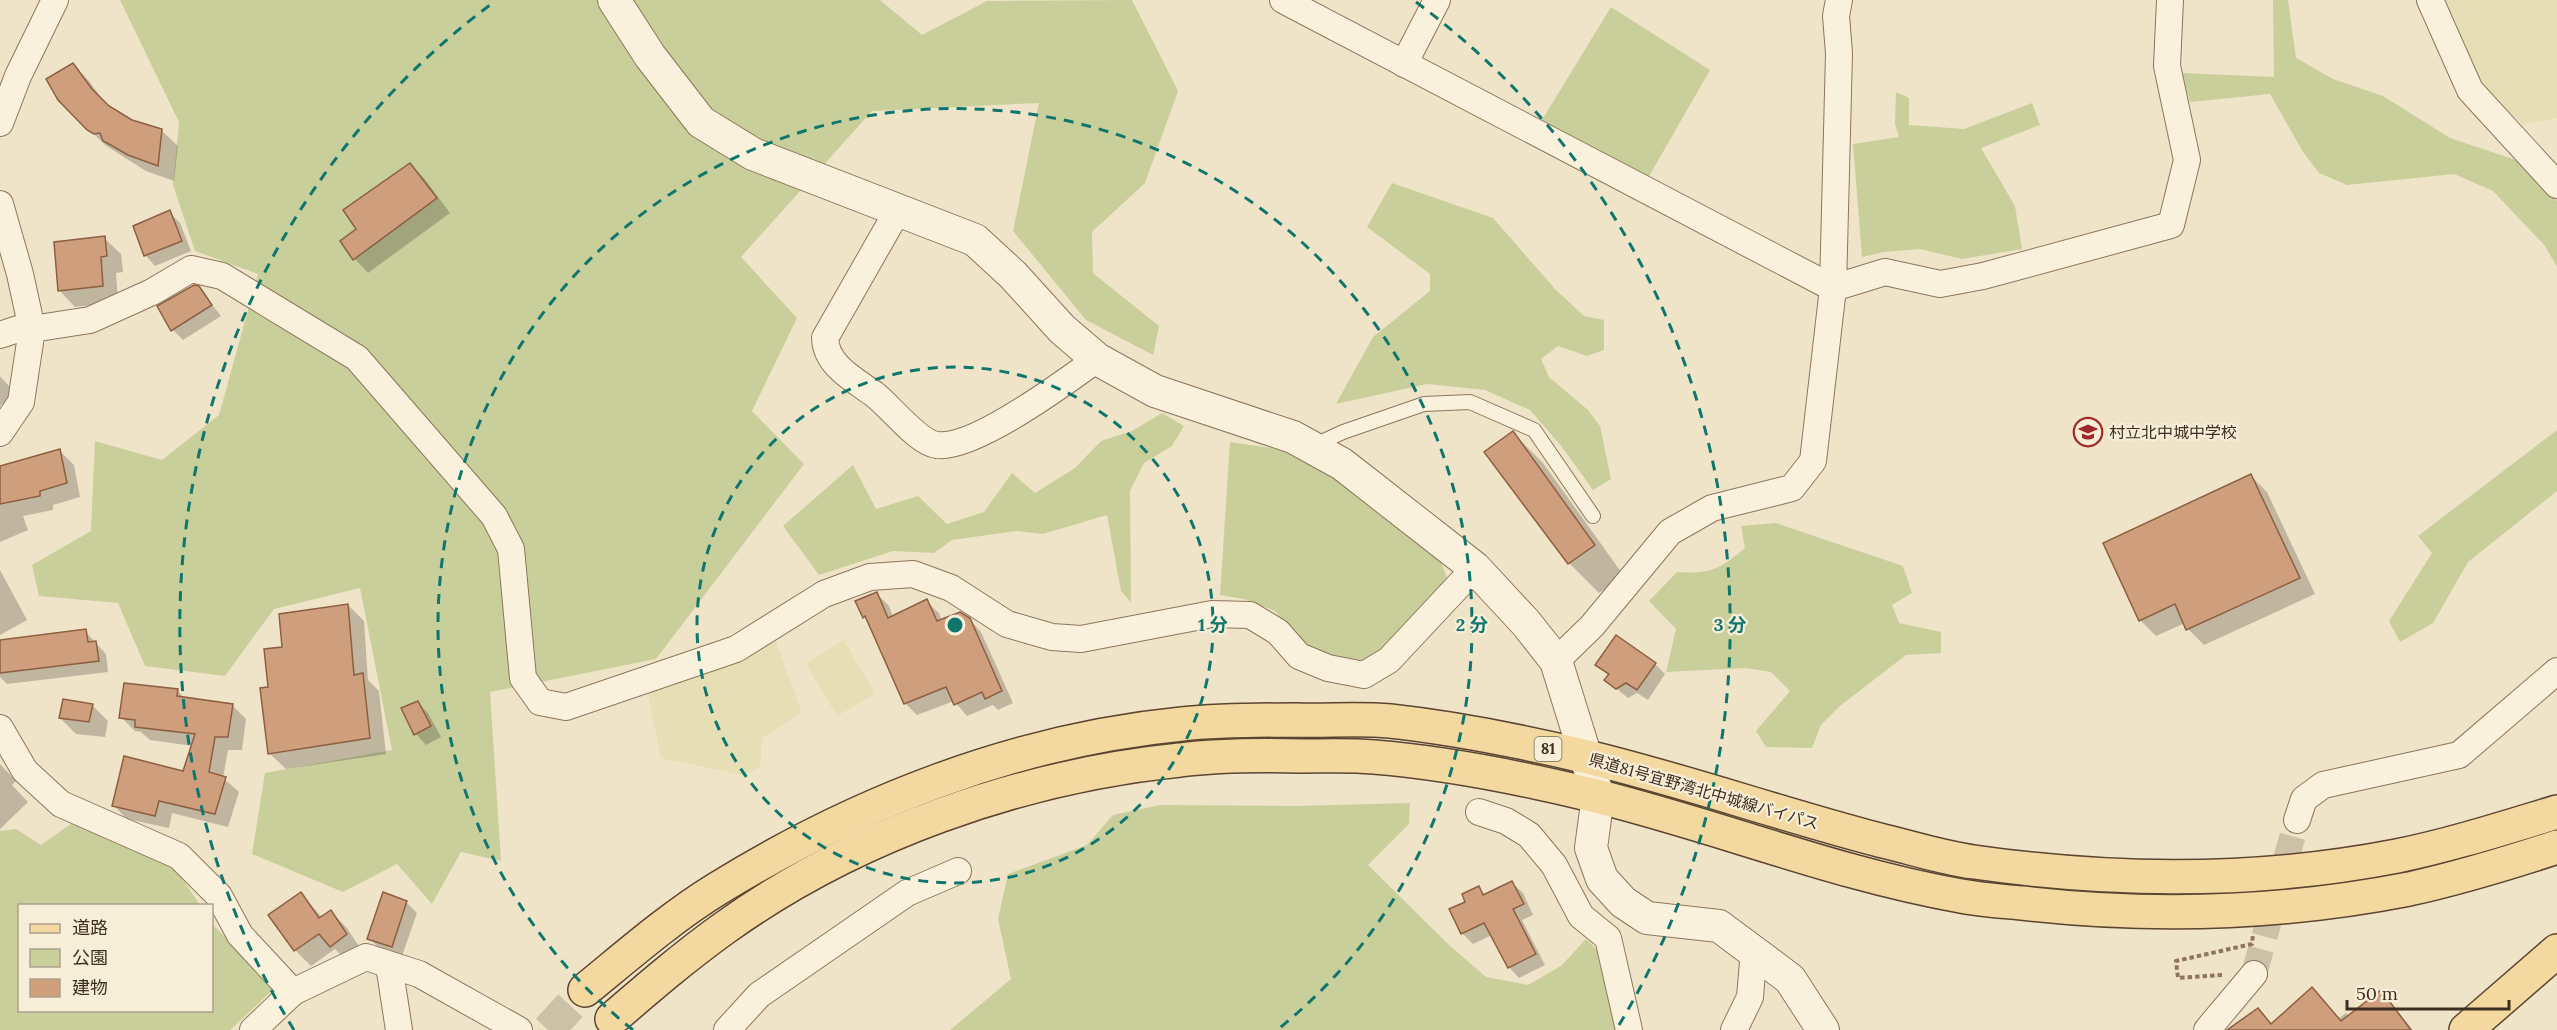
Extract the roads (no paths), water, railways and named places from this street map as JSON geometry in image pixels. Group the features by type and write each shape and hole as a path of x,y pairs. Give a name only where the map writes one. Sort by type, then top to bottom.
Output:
{"main road":[{"name":"県道81号宜野湾北中城線バイパス","path":"585,990 647,939 713,891 827,828 932,782 1051,746 1112,734 1184,724 1259,720 1386,721 1497,738 1586,757 1847,832 1967,862 2080,875 2194,877 2342,865 2442,846 2557,812"},
{"name":"県道81号宜野湾北中城線バイパス","path":"612,1019 726,926 813,874 877,842 1005,794 1115,768 1181,760 1245,755 1371,756 1500,775 1598,796 1853,871 1896,881 1961,896 2082,910 2222,913 2358,898 2468,874 2557,848"},
{"path":"2466,1030 2557,951"}],"street":[{"path":"0,123 18,76 55,0"},
{"path":"614,0 650,56 701,122 753,154 975,240 1013,275 1062,328 1097,359 1155,392 1293,437 1342,464 1475,568 1526,623 1556,661 1598,796 1592,848 1602,879 1623,902 1647,918 1719,926 1790,979 1823,1030"},
{"path":"1283,0 1833,288 1885,272 1940,284 1983,276 2170,225 2187,160 2167,66 2170,0"},
{"path":"1404,64 1437,0"},
{"path":"2430,0 2470,90 2557,185"},
{"path":"1556,661 1592,626 1670,532 1712,508 1792,488 1813,461 1833,288 1839,53 1833,5"},
{"path":"0,204 20,274 32,329 21,402 0,433"},
{"path":"898,210 825,338 825,350 831,360 885,403 925,441 938,446 978,434 1040,400 1097,359"},
{"path":"0,335 18,328 32,329 90,320 152,292 191,269 222,276 357,358 494,516 511,549 523,678 540,702 566,707 736,649 824,594 870,577 914,574 951,588 1007,624 1052,636 1081,639 1212,614 1250,615 1278,632 1299,656 1328,668 1364,675 1389,660 1475,568"},
{"path":"2297,820 2304,799 2323,785 2459,755 2557,671"},
{"path":"0,728 25,771 61,804 179,856 219,896 240,935 293,992"},
{"path":"1479,812 1506,821 1529,835 1554,865 1581,916 1608,938 1629,1030"},
{"path":"727,1030 759,995 907,893 958,871"},
{"path":"1734,1030 1750,997 1754,950"},
{"path":"253,1030 293,992 366,957 419,974 519,1030"},
{"path":"389,965 399,1030"},
{"path":"2207,1030 2254,974"}],"lane":[{"path":"1311,447 1343,432 1424,404 1470,402 1534,430 1593,516"}],"tunnel":[{"path":"2254,974 2297,820"},
{"path":"548,1030 585,990"}],"place":[{"name":"村立北中城中学校","path":"2088,432"}]}
